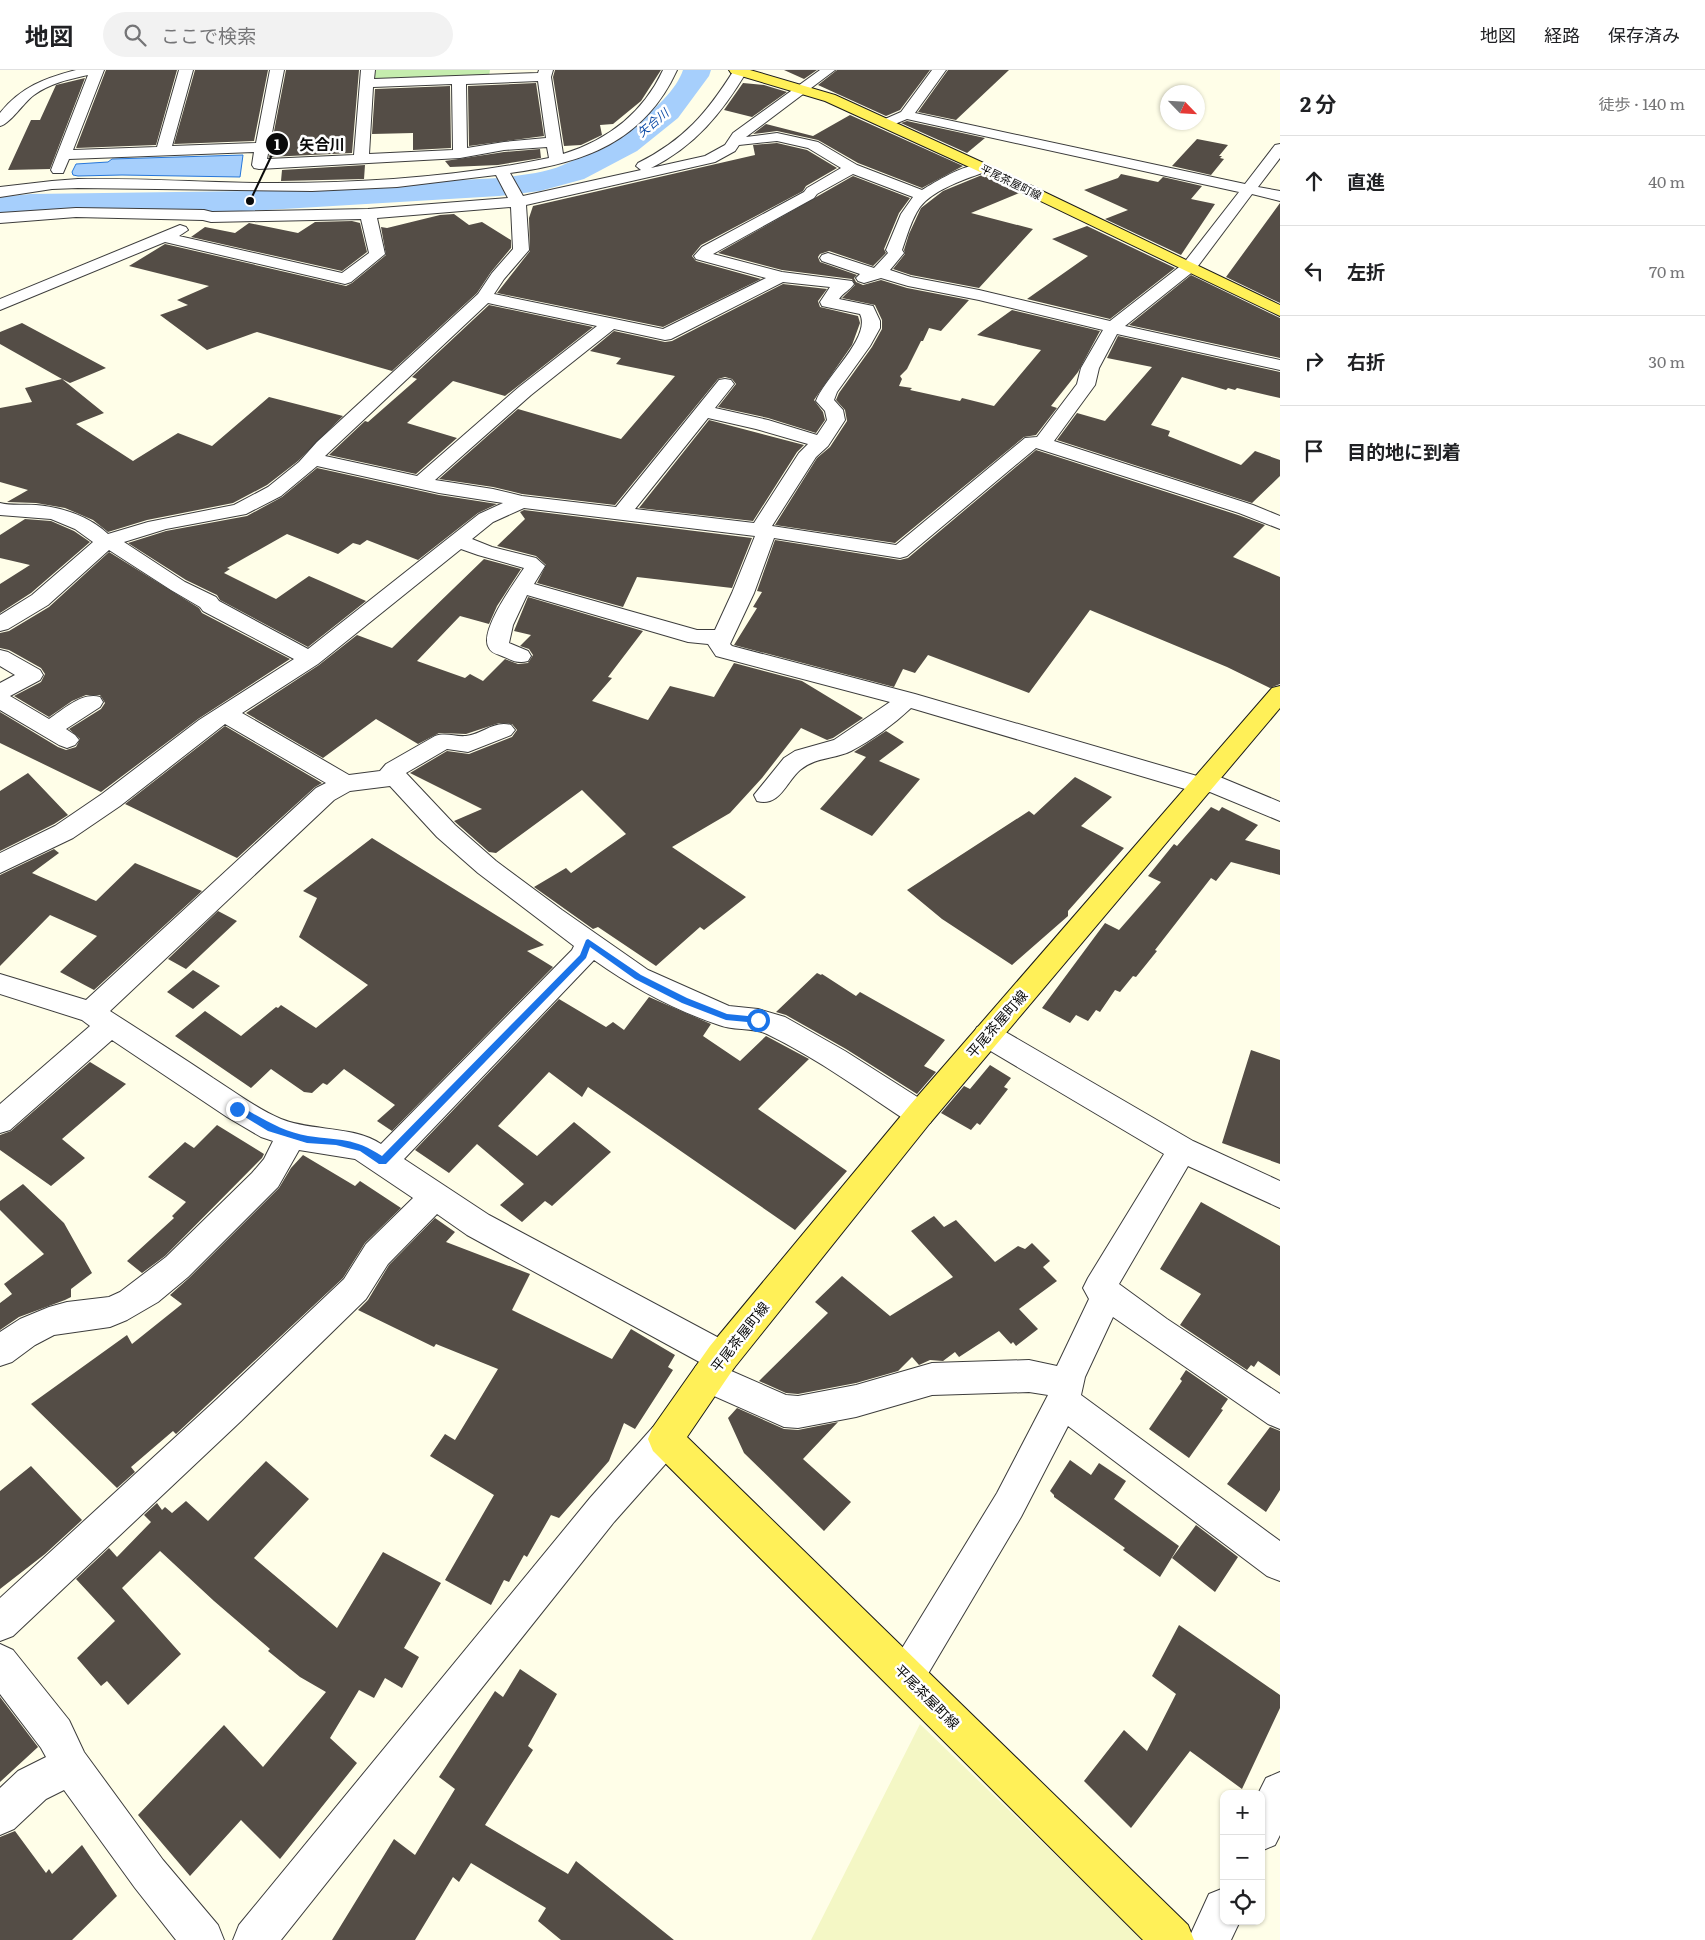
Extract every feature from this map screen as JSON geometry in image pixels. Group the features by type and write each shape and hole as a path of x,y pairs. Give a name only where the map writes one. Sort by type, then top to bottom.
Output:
{"main road":[{"name":"平尾茶屋町線","path":"738,70 830,98 887,123 1280,311"},
{"name":"平尾茶屋町線","path":"1172,1940 665,1440 715,1367 920,1114 1280,693"}],"street":[{"path":"0,122 16,101 34,88 59,78 92,70"},
{"path":"52,186 97,70"},
{"path":"162,152 186,70"},
{"path":"256,186 277,70"},
{"path":"0,192 52,186 138,184 304,186 405,182 502,172 556,160 597,146 624,130 651,101 666,80 670,70"},
{"path":"618,181 666,155 694,133 719,106 738,70"},
{"path":"0,218 38,214 99,212 204,215 212,217 368,214 517,200 618,181 710,159 730,148 738,136 828,70"},
{"path":"887,123 906,115 939,70"},
{"path":"361,159 367,77 459,80 545,74 556,160"},
{"path":"459,80 460,154"},
{"path":"906,115 1280,196"},
{"path":"735,141 751,141 777,136 796,141 820,148 852,168 924,196"},
{"path":"259,164 460,154 504,146 553,142"},
{"path":"65,155 262,148"},
{"path":"1042,443 1086,385 1090,368 1112,328 1189,267 1280,148"},
{"path":"846,284 781,278 702,256 708,250 787,207 852,168"},
{"path":"983,168 954,178 924,196 911,210 896,243 894,250 896,252 878,273 839,287 828,302 867,310 872,321 871,328 863,344 828,392 825,401 834,410 836,420 821,442 809,453 763,532 743,593 719,644 724,651 907,699 1204,783 1280,812"},
{"path":"0,624 40,600 107,542 140,530 239,510 250,506 274,494 313,459 484,297 498,276 521,250 521,227 517,200 502,172"},
{"path":"163,237 345,279 377,254 368,214"},
{"path":"0,305 212,217"},
{"path":"828,258 908,281 1023,305 1112,328 1280,365"},
{"path":"484,297 666,334 781,278"},
{"path":"421,483 524,391 611,323"},
{"path":"622,513 725,384"},
{"path":"703,411 761,424 821,442"},
{"path":"313,459 421,483 522,502 850,543 900,552 1032,442 1042,443 1246,509 1280,523"},
{"path":"0,864 64,832 111,800 169,754 226,714 310,660 486,518 522,502"},
{"path":"0,509 6,511 34,511 68,519 89,530 178,586 208,602 211,606 310,660"},
{"path":"457,540 485,551 535,566 508,611 498,636 498,646 520,656"},
{"path":"522,587 696,637 705,638 724,635"},
{"path":"0,657 32,674 0,692"},
{"path":"766,795 792,764 803,757 842,746 891,714 907,699"},
{"path":"0,700 58,734 92,702"},
{"path":"226,714 344,784"},
{"path":"388,778 394,770 443,741 468,744 503,730"},
{"path":"0,1121 325,794 344,784 396,777 446,832 487,866 638,977 726,1017 758,1020 775,1025 835,1059 920,1114"},
{"path":"382,1162 583,956 588,942"},
{"path":"0,984 100,1019 237,1109 271,1128 307,1140 336,1142 363,1148 478,1225 715,1367 749,1394 766,1404 784,1411 798,1412 856,1401 932,1379 1029,1376 1065,1393 1280,1563"},
{"path":"987,1035 1182,1150 1280,1195"},
{"path":"0,1350 25,1333 54,1320 67,1317 94,1316 114,1311 143,1295 187,1257 267,1178 285,1150 290,1135"},
{"path":"1182,1150 1099,1288 1156,1330 1280,1413"},
{"path":"0,1623 229,1410 354,1289 377,1254 434,1196"},
{"path":"906,1676 1009,1505 1065,1393 1108,1294"},
{"path":"254,1940 584,1533 665,1440"},
{"path":"0,1663 55,1734 70,1766 149,1874 203,1940"},
{"path":"0,1815 32,1785 70,1766"},
{"path":"1265,1823 1280,1792"},
{"path":"1209,1940 1220,1917"}],"green space":[{"path":"376,70 490,70 489,76 381,81 374,79"},
{"path":"920,1724 1143,1940 811,1940"}],"water":[{"path":"243,155 240,177 78,176 73,175 72,172 76,164 108,162 112,159"}],"building":[{"path":"106,70 177,70 156,145 76,148"},
{"path":"195,70 268,70 254,141 174,144"},
{"path":"286,70 359,70 352,153 269,157"},
{"path":"555,70 661,70 641,101 613,124 600,125 602,135 581,145 564,146 553,77"},
{"path":"784,70 817,70 804,79"},
{"path":"837,70 930,70 900,110 886,116 818,85"},
{"path":"948,70 1009,70 956,120 918,112"},
{"path":"85,78 50,169 8,170 31,120 40,120 56,85"},
{"path":"536,83 544,136 469,146 468,86"},
{"path":"743,83 764,85 787,92 752,117 724,110"},
{"path":"450,86 451,148 413,150 413,133 372,134 375,89"},
{"path":"850,115 963,166 922,188 858,163 818,140 777,131 753,134 766,124 813,136"},
{"path":"907,121 985,138 967,153 901,123"},
{"path":"1197,139 1228,145 1219,156 1222,156 1220,158 1224,159 1211,175 1172,166"},
{"path":"777,143 807,150 837,168 806,186 803,191 701,245 692,256 696,261 761,279 663,327 497,293 530,251 529,218 533,206 755,155 753,145"},
{"path":"540,149 541,158 498,165 450,167 445,161 504,152"},
{"path":"365,165 364,179 281,181 282,170"},
{"path":"1121,174 1158,182 1163,177 1202,186 1191,199 1215,204 1181,255 1105,219 1128,210 1084,190 1118,178"},
{"path":"982,175 1019,193 971,213 1033,229 979,288 911,275 893,269 905,254 904,250 909,234 921,208 943,191"},
{"path":"853,176 910,198 899,213 884,249 886,253 873,266 829,251 820,254 818,257 820,262 857,275 854,278 856,282 863,285 881,280 907,288 969,300 941,331 929,328 907,369 900,376 902,379 899,386 960,401 962,398 994,406 1041,350 977,335 1012,310 1100,331 1078,372 1051,406 1057,408 1036,435 1024,437 895,543 775,525 817,458 830,447 847,421 845,410 836,400 882,329 882,320 875,305 842,298 855,285 852,279 782,270 718,253"},
{"path":"1280,203 1280,303 1226,277"},
{"path":"454,214 469,225 482,222 511,240 511,248 477,293 392,371 257,332 207,350 160,315 188,305 177,300 209,286 129,266 165,244 346,286 386,255 381,227 387,228 440,215"},
{"path":"352,221 360,223 367,252 342,271 191,237 205,227 235,233 249,223 298,233 315,222"},
{"path":"1087,226 1175,268 1110,319 1027,299 1088,256 1052,239"},
{"path":"1191,275 1280,318 1280,358 1129,325"},
{"path":"783,284 827,289 818,301 820,307 858,316 860,323 852,345 814,400 823,412 825,420 816,433 768,418 718,407 736,384 732,379 725,377 718,379 615,505 522,494 493,487 439,479 518,409 621,439 675,376 616,364 621,358 590,351 614,331 665,342 672,341"},
{"path":"489,305 593,327 505,396 453,381 407,423 457,438 416,474 329,455 365,421 368,422 417,379 412,377"},
{"path":"22,323 106,368 70,383 62,379 0,344 0,332"},
{"path":"1118,336 1280,372 1280,398 1237,388 1235,390 1228,388 1226,390 1182,377 1151,425 1170,431 1168,436 1241,465 1255,451 1280,460 1280,476 1252,503 1057,440 1077,413 1105,421 1152,367 1107,358"},
{"path":"62,379 104,413 76,424 133,461 178,433 212,446 269,397 343,416 298,461 267,485 233,503 147,520 108,532 93,520 65,508 36,503 7,502 28,490 0,482 0,408 32,402 25,388"},
{"path":"709,420 804,445 797,452 753,521 639,508"},
{"path":"1036,450 1265,525 1233,557 1280,577 1280,684 1270,688 1227,667 1090,610 1029,693 928,655 915,673 903,669 894,687 734,645 757,608 753,607 762,592 757,591 775,540 900,560 908,558"},
{"path":"317,468 439,495 497,504 478,513 418,560 367,540 360,545 353,543 338,554 287,534 227,568 230,569 224,573 276,599 309,576 366,601 308,647 220,600 217,595 186,580 128,543 166,531 247,516 282,497"},
{"path":"524,510 752,538 732,588 637,577 623,607 537,583 546,565 536,556 497,546 525,519 520,512"},
{"path":"25,519 51,521 74,531 90,542 31,593 0,613 0,584 30,565 0,558 0,535"},
{"path":"109,552 199,608 202,613 290,659 198,719 101,792 0,743 0,712 58,747 66,750 76,747 80,739 69,729 101,709 105,703 100,695 86,695 72,701 49,717 14,696 41,682 45,674 41,668 9,650 0,648 0,633 9,631 49,607"},
{"path":"484,559 521,569 497,606 489,624 460,616 417,661 465,678 470,674 483,681 505,659 518,664 528,663 533,655 529,649 520,646 531,635 514,631 528,597 643,631 608,677 612,678 592,701 648,720 670,686 714,697 734,663 802,681 863,718 827,740 801,728 762,778 730,813 672,847 746,897 704,930 700,927 656,966 598,927 593,929 534,887 566,868 571,873 626,834 582,790 496,853 489,852 454,821 482,809 410,773 447,751 469,754 512,737 517,730 512,724 499,723 466,734 439,733 418,744 376,719 323,758 246,713 319,665 357,635 392,648"},
{"path":"225,726 322,783 315,787 237,858 125,804"},
{"path":"886,731 904,742 879,761 920,779 872,836 820,809 866,757 854,752"},
{"path":"28,773 68,815 0,851 0,791"},
{"path":"1075,777 1112,797 1081,826 1124,848 1068,911 1068,916 1012,965 942,919 907,890 1029,811 1034,815"},
{"path":"1211,807 1219,811 1222,807 1258,825 1245,840 1280,850 1280,875 1231,862 1216,881 1211,878 1136,977 1133,976 1120,992 1115,990 1100,1012 1096,1010 1088,1021 1076,1015 1070,1023 1042,1008 1105,923 1119,930 1161,882 1148,876 1174,844 1177,846"},
{"path":"372,838 544,945 527,951 553,967 392,1131 377,1121 395,1105 344,1069 327,1085 323,1083 312,1093 304,1092 271,1069 251,1088 175,1036 205,1011 241,1036 281,1005 316,1028 368,985 299,937 317,898 303,891"},
{"path":"54,849 59,853 32,873 96,901 135,863 202,891 94,990 60,972 97,936 50,915 0,966 0,875"},
{"path":"218,911 237,921 186,969 168,959"},
{"path":"193,970 220,986 193,1009 167,992"},
{"path":"817,973 822,974 856,996 860,992 945,1040 924,1066 936,1072 917,1094 846,1049 786,1015 776,1012"},
{"path":"649,997 711,1024 703,1036 740,1061 766,1036 809,1059 758,1109 847,1171 795,1230 588,1087 582,1097 549,1072 498,1126 537,1156 574,1122 611,1152 552,1206 545,1201 522,1222 500,1205 524,1184 477,1144 449,1173 415,1150 559,999 606,1027 613,1022 624,1030"},
{"path":"1251,1050 1280,1060 1280,1164 1222,1143"},
{"path":"90,1062 126,1084 62,1139 85,1158 51,1186 0,1150 0,1135 11,1131"},
{"path":"990,1065 1011,1078 1004,1087 1008,1089 980,1125 977,1123 971,1130 941,1113 964,1086 970,1089"},
{"path":"217,1125 264,1154 262,1158 165,1256 142,1273 127,1261 174,1218 172,1216 186,1202 148,1177 185,1142 194,1148"},
{"path":"303,1155 355,1186 360,1181 401,1208 365,1243 343,1278 176,1434 173,1431 131,1467 135,1472 117,1488 31,1404 127,1335 132,1344 182,1304 170,1295 279,1188 291,1168"},
{"path":"23,1184 64,1223 92,1273 71,1289 71,1297 19,1317 0,1330 0,1303 12,1294 4,1284 44,1254 0,1210 0,1201"},
{"path":"1201,1202 1280,1246 1280,1376 1258,1361 1254,1367 1251,1365 1247,1370 1180,1325 1201,1294 1160,1269"},
{"path":"934,1216 944,1227 956,1220 995,1262 1018,1246 1025,1249 1032,1243 1050,1261 1043,1267 1057,1281 1019,1309 1038,1329 1016,1346 1013,1342 1011,1344 999,1331 959,1357 955,1352 943,1361 930,1360 919,1365 912,1357 898,1371 856,1383 798,1394 786,1393 759,1381 828,1313 815,1302 842,1276 890,1316 953,1277 911,1231"},
{"path":"435,1218 455,1232 446,1242 530,1274 512,1310 612,1359 631,1329 675,1355 668,1367 673,1370 635,1429 624,1423 609,1461 559,1518 551,1515 527,1557 524,1555 509,1582 504,1580 491,1605 445,1580 494,1495 430,1456 445,1434 455,1440 498,1369 436,1344 434,1347 358,1310 368,1300 389,1265"},
{"path":"1186,1370 1228,1399 1221,1409 1223,1410 1189,1458 1149,1429 1182,1381 1180,1379"},
{"path":"737,1408 784,1429 798,1430 838,1422 803,1459 851,1502 824,1531 744,1453 728,1418"},
{"path":"1270,1427 1280,1431 1280,1490 1266,1512 1227,1484"},
{"path":"1070,1460 1091,1475 1099,1463 1126,1481 1114,1499 1179,1546 1160,1577 1123,1550 1125,1548 1054,1497 1050,1491"},
{"path":"266,1461 309,1499 254,1558 337,1628 383,1552 441,1583 404,1648 419,1657 402,1688 385,1678 374,1698 359,1690 330,1738 357,1763 280,1859 241,1820 190,1876 138,1815 224,1725 263,1767 326,1692 300,1677 268,1651 270,1649 160,1551 122,1588 181,1654 128,1705 107,1681 101,1686 77,1658 115,1621 76,1579 109,1548 117,1557 151,1522 144,1515 157,1503 162,1510 165,1507 172,1513 186,1501 208,1521"},
{"path":"31,1466 82,1520 45,1554 0,1589 0,1491"},
{"path":"1196,1525 1238,1557 1215,1592 1172,1558"},
{"path":"1179,1625 1280,1695 1280,1708 1242,1789 1190,1751 1131,1828 1084,1781 1124,1730 1147,1751 1176,1694 1152,1676"},
{"path":"520,1669 557,1694 528,1746 533,1750 485,1825 568,1874 576,1861 674,1940 561,1940 538,1921 546,1908 471,1863 459,1882 453,1877 415,1940 332,1940 394,1839 415,1855 455,1789 439,1777 495,1691 503,1697"},
{"path":"0,1697 38,1747 0,1782"},
{"path":"15,1831 46,1873 49,1869 52,1874 82,1845 117,1896 72,1940 0,1940 0,1837"}],"waterway":[{"name":"矢合川","path":"0,207 31,204 250,201 499,187 540,182 573,172 626,145 668,112 695,76 697,70"}],"place":[{"name":"矢合川","path":"250,201"}],"route":[{"path":"237,1109 271,1128 307,1140 336,1142 363,1148 382,1162 483,1061 583,956 588,942 638,977 685,1000 726,1017 758,1020"}]}
